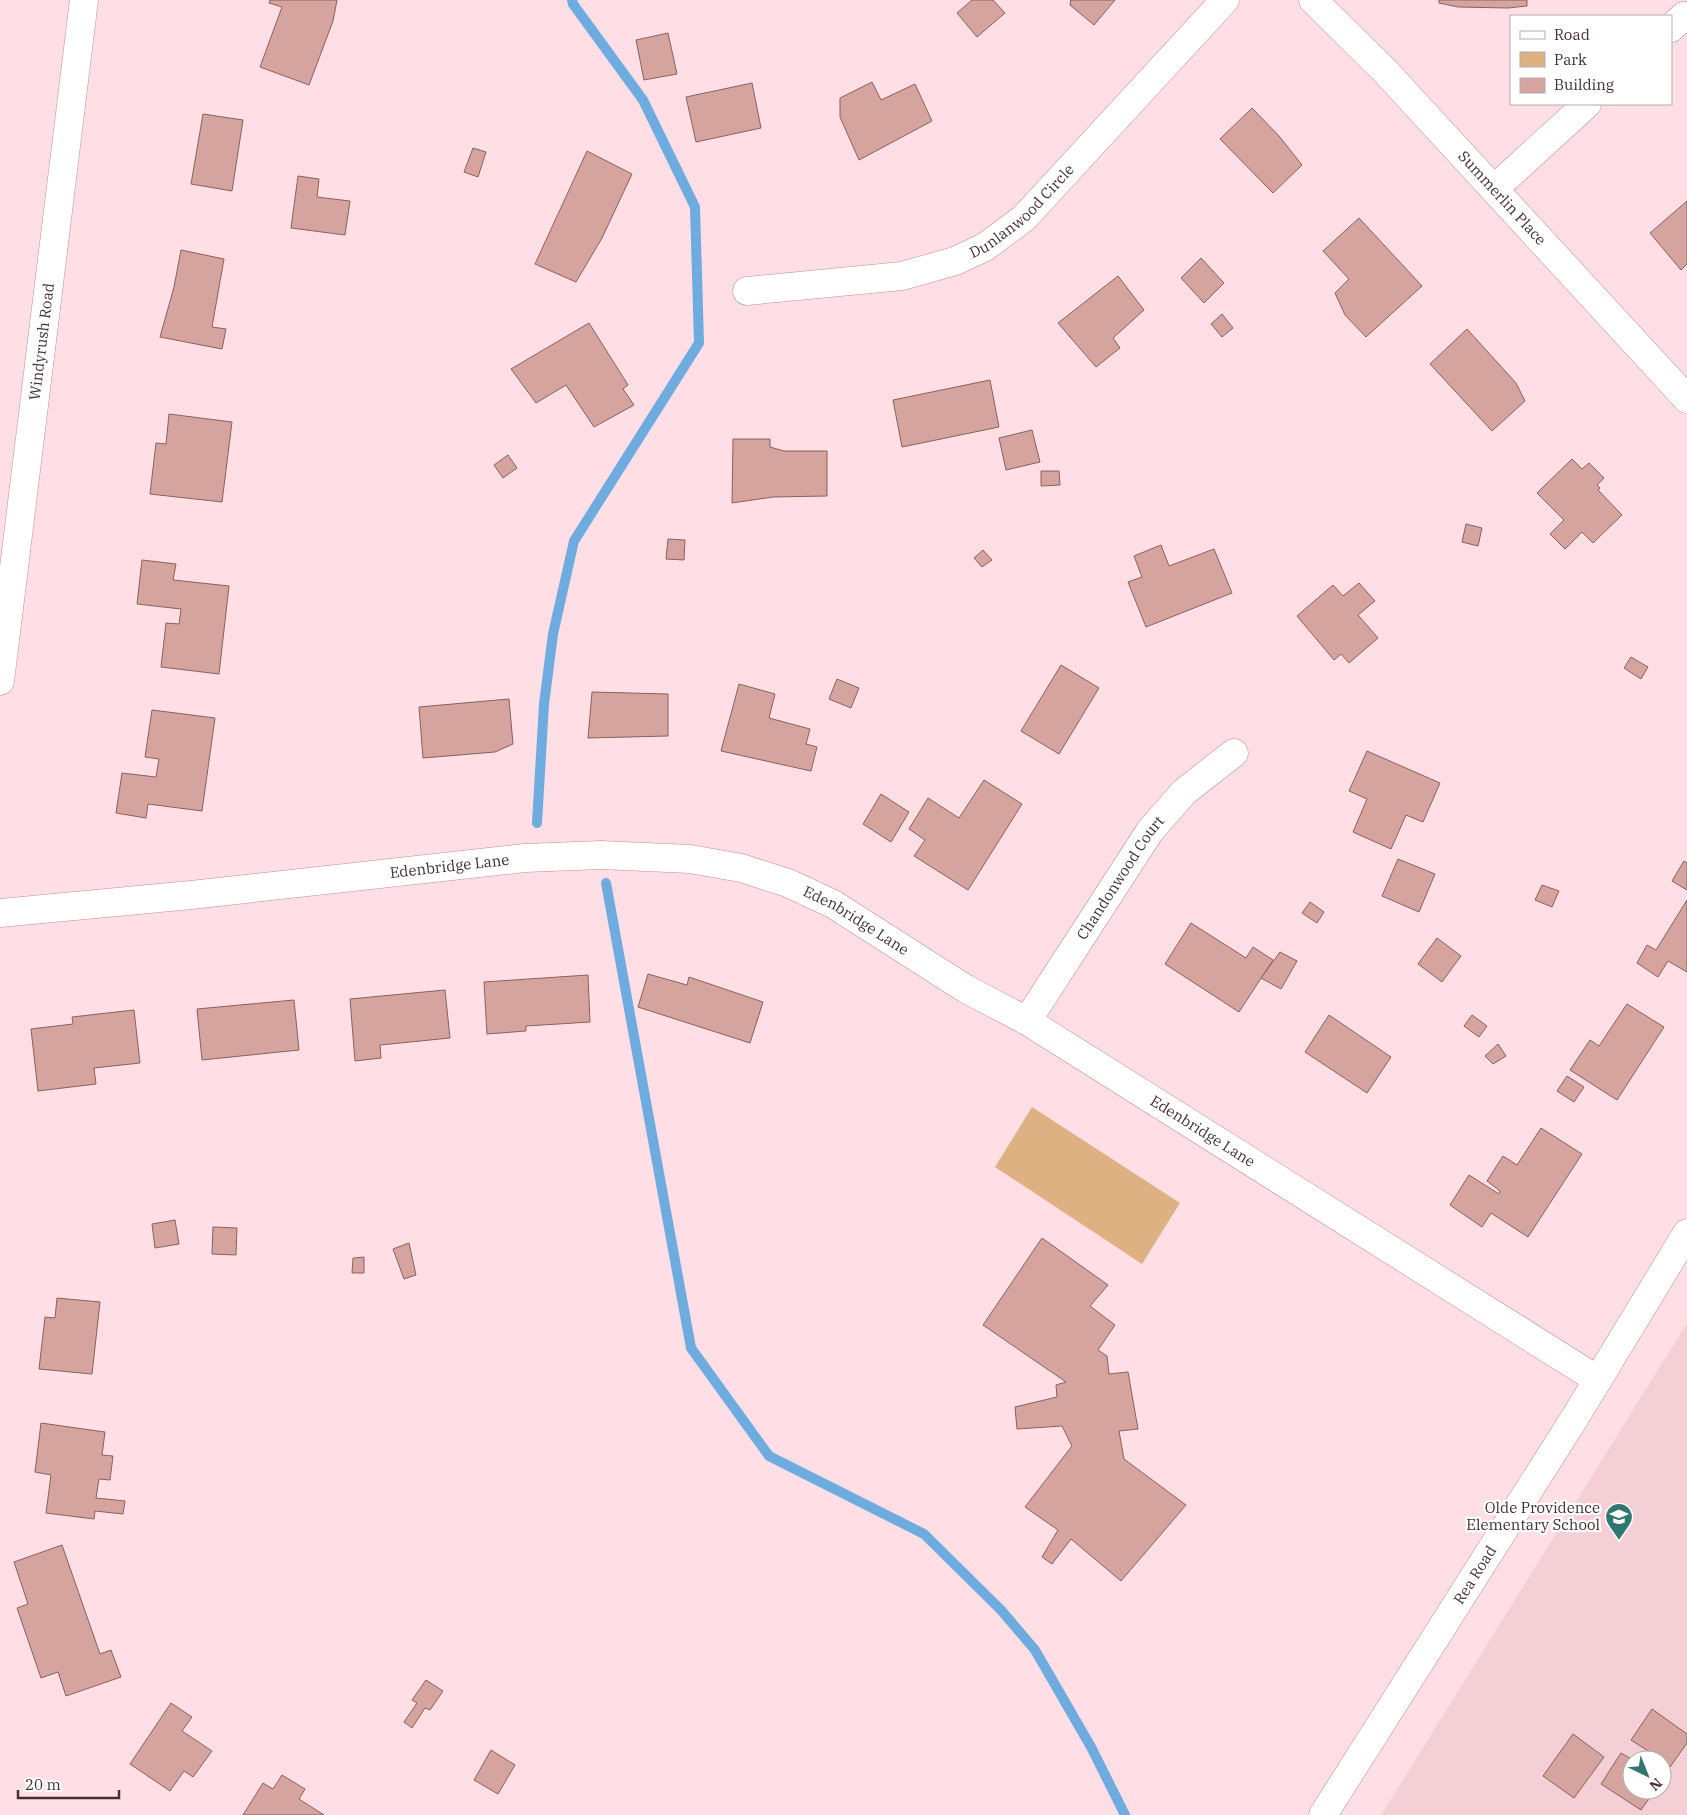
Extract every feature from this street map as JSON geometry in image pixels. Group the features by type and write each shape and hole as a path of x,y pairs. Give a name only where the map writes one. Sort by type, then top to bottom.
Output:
{"street":[{"name":"Windyrush Road","path":"0,681 6,591 84,0"},
{"name":"Dunlanwood Circle","path":"747,291 902,276 955,261 985,247 1024,218 1225,0"},
{"name":"Summerlin Place","path":"1313,0 1385,71 1687,399"},
{"path":"1494,189 1587,105"},
{"name":"Chandonwood Court","path":"1027,1021 1150,831 1184,792 1234,753"},
{"name":"Edenbridge Lane","path":"0,912 200,894 524,858 602,855 690,859 742,868 788,883 833,904 966,989 1027,1021 1598,1380"},
{"name":"Rea Road","path":"1323,1815 1598,1380 1687,1233"}],"shaded area":[{"name":"Olde Providence Elementary School","path":"1687,1323 1687,1815 1381,1815"}],"green space":[{"path":"1032,1107 1180,1203 1142,1264 995,1167"}],"building":[{"path":"270,0 337,0 333,21 309,85 260,67 282,7 269,3"},
{"path":"972,0 993,0 1005,13 977,37 957,13"},
{"path":"1071,0 1115,0 1094,25 1070,5"},
{"path":"1439,0 1527,0 1527,6 1508,8 1458,7 1439,3"},
{"path":"668,33 677,74 644,80 636,40"},
{"path":"872,82 881,100 915,84 932,121 859,160 840,117 840,98"},
{"path":"752,83 761,128 696,142 686,97"},
{"path":"1252,108 1279,136 1302,165 1273,193 1220,139"},
{"path":"203,114 243,120 232,191 191,184"},
{"path":"473,148 486,152 478,177 464,172"},
{"path":"587,151 632,174 602,238 576,282 535,264"},
{"path":"298,176 319,179 317,197 350,201 345,235 291,228"},
{"path":"1687,201 1687,264 1681,270 1650,233"},
{"path":"1359,218 1422,286 1366,337 1345,315 1335,293 1349,279 1323,251"},
{"path":"181,250 224,259 212,327 226,329 222,349 160,337 174,287"},
{"path":"1201,258 1224,283 1204,303 1181,278"},
{"path":"1118,276 1144,310 1113,338 1120,348 1096,367 1058,323"},
{"path":"1222,314 1233,328 1222,337 1211,324"},
{"path":"589,323 628,385 623,389 634,405 594,427 566,385 536,403 511,369"},
{"path":"1467,329 1516,383 1525,401 1492,431 1430,364"},
{"path":"990,380 999,427 902,447 893,400"},
{"path":"169,414 232,422 222,502 150,494 156,443 166,444"},
{"path":"1032,430 1040,462 1006,470 999,438"},
{"path":"733,439 770,439 770,447 784,451 827,451 827,496 773,497 732,503"},
{"path":"508,455 517,468 503,478 494,465"},
{"path":"1572,459 1582,469 1589,463 1604,478 1597,485 1600,488 1598,490 1622,515 1593,543 1582,532 1565,549 1550,534 1564,520 1537,493"},
{"path":"1041,471 1059,471 1060,485 1041,486"},
{"path":"1466,524 1482,528 1478,546 1462,542"},
{"path":"668,539 685,540 684,560 666,559"},
{"path":"1161,545 1169,566 1214,549 1232,593 1146,627 1128,582 1142,577 1134,556"},
{"path":"983,550 992,560 982,567 974,558"},
{"path":"142,560 176,564 173,580 229,586 219,674 161,667 166,623 179,624 181,609 137,604"},
{"path":"1359,583 1375,601 1358,615 1378,638 1349,663 1341,654 1334,660 1297,616 1333,585 1343,596"},
{"path":"1631,657 1648,667 1641,679 1624,668"},
{"path":"1061,665 1099,688 1059,754 1021,731"},
{"path":"837,679 859,688 851,708 829,699"},
{"path":"739,684 775,694 769,718 810,729 806,744 817,747 811,771 721,751"},
{"path":"592,692 668,694 668,736 588,738"},
{"path":"509,699 513,744 495,752 423,758 419,707"},
{"path":"152,710 215,718 202,811 148,804 146,818 116,813 122,773 156,777 159,759 145,757"},
{"path":"1367,751 1440,783 1423,822 1406,815 1391,849 1353,832 1367,799 1349,791"},
{"path":"984,780 1022,804 968,890 914,856 925,840 909,829 928,798 959,818"},
{"path":"881,794 909,812 891,842 863,824"},
{"path":"1398,859 1435,874 1419,912 1382,896"},
{"path":"1684,861 1687,863 1687,890 1672,881"},
{"path":"1542,885 1559,891 1552,907 1535,900"},
{"path":"1687,900 1687,972 1668,961 1658,977 1637,963 1647,945 1656,950"},
{"path":"1310,902 1324,912 1317,923 1302,913"},
{"path":"1191,923 1246,958 1253,947 1273,960 1239,1012 1165,964"},
{"path":"1437,938 1461,956 1442,982 1418,964"},
{"path":"1280,952 1297,961 1281,989 1261,978"},
{"path":"648,974 687,985 689,977 763,1002 750,1043 638,1007"},
{"path":"588,975 590,1022 526,1026 526,1031 487,1034 484,982"},
{"path":"445,990 450,1038 380,1045 381,1058 355,1061 350,999"},
{"path":"294,1000 299,1050 202,1060 197,1009"},
{"path":"1627,1004 1664,1027 1617,1100 1570,1070 1590,1040 1599,1046"},
{"path":"134,1010 140,1063 94,1068 96,1084 38,1091 31,1029 73,1024 72,1017"},
{"path":"1329,1015 1391,1057 1367,1093 1305,1052"},
{"path":"1472,1015 1487,1026 1479,1037 1464,1026"},
{"path":"1498,1044 1506,1056 1493,1064 1485,1056"},
{"path":"1567,1076 1584,1087 1574,1102 1557,1091"},
{"path":"1541,1128 1582,1154 1528,1237 1491,1213 1482,1227 1450,1205 1469,1175 1499,1194 1500,1191 1487,1181 1503,1156 1517,1165"},
{"path":"175,1220 179,1244 155,1248 152,1224"},
{"path":"213,1227 237,1228 236,1255 212,1254"},
{"path":"1042,1238 1108,1285 1090,1306 1115,1325 1098,1350 1107,1356 1109,1374 1128,1372 1138,1429 1119,1431 1124,1459 1186,1505 1121,1581 1071,1539 1052,1564 1042,1557 1058,1530 1025,1507 1072,1446 1062,1426 1017,1429 1015,1407 1057,1397 1056,1385 1066,1382 983,1325"},
{"path":"409,1243 416,1275 404,1279 393,1249"},
{"path":"364,1257 364,1273 352,1273 353,1258"},
{"path":"57,1298 100,1302 92,1374 39,1369 45,1317 55,1318"},
{"path":"41,1423 105,1432 102,1455 113,1456 110,1480 99,1479 96,1498 125,1501 123,1514 95,1511 94,1519 46,1513 51,1475 35,1472"},
{"path":"62,1545 100,1654 111,1650 121,1677 66,1696 58,1672 41,1678 17,1608 28,1604 14,1562"},
{"path":"426,1680 443,1691 430,1710 425,1708 412,1728 404,1722 417,1703 412,1700"},
{"path":"171,1703 192,1717 182,1731 212,1751 193,1777 184,1771 170,1791 130,1764"},
{"path":"1652,1709 1687,1734 1687,1743 1672,1764 1672,1750 1646,1750 1631,1740"},
{"path":"1573,1734 1604,1757 1574,1798 1543,1776"},
{"path":"491,1750 515,1765 498,1794 474,1780"},
{"path":"1621,1753 1622,1754 1622,1798 1601,1784"},
{"path":"282,1775 305,1789 299,1799 324,1815 243,1815 263,1783 273,1789"},
{"path":"1626,1800 1648,1800 1641,1810"}],"waterway":[{"path":"537,823 544,704 553,634 574,541 699,343 695,207 643,100 573,4 572,0"},
{"path":"606,883 691,1348 769,1456 924,1534 1001,1610 1035,1650 1091,1747 1125,1815"}],"place":[{"name":"Olde Providence Elementary School","path":"1619,1541"}]}
